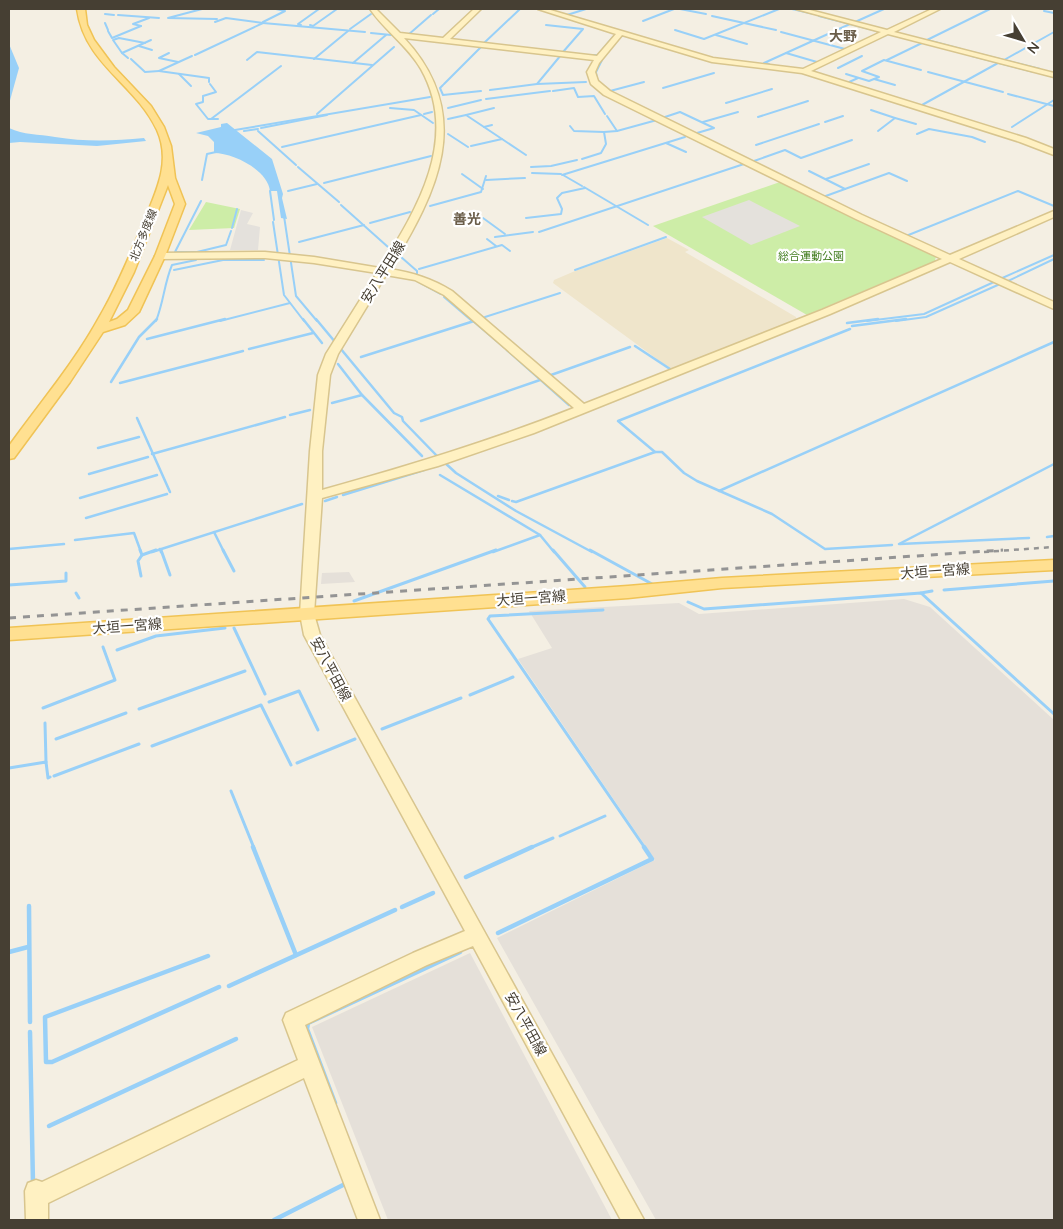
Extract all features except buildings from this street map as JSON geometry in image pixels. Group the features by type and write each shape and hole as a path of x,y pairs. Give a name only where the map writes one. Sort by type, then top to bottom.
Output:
{"main road":[{"name":"北方多度線","path":"9,455 79,361 98,330 135,255 159,196 168,164 168,147 159,124 149,109 94,49 84,28 81,9"},
{"path":"98,330 115,325 130,316 160,256 180,200 168,176 168,164"},
{"path":"159,196 174,201 178,205 178,210"},
{"name":"大垣一宮線","path":"9,634 628,592 722,583 1054,565"}],"street":[{"name":"安八平田線","path":"373,9 419,61 429,78 436,97 440,123 440,147 432,180 416,219 332,354 324,375 321,391 306,614 312,635 402,794 633,1220"},
{"path":"444,40 478,9"},
{"path":"542,9 722,62 780,66 804,70 1007,135 1054,152"},
{"path":"799,9 1054,75"},
{"path":"804,70 937,9"},
{"path":"620,33 599,58 591,76 599,87 616,98 859,218 1054,306"},
{"path":"396,35 599,58"},
{"path":"315,496 451,458 583,410 680,372 949,260 1054,214"},
{"path":"160,256 273,256 298,258 417,277 442,288 583,410"},
{"path":"369,1220 293,1020 477,934"},
{"path":"37,1220 36,1194 309,1065"}],"shaded area":[{"path":"749,200 800,226 751,245 702,217"},
{"path":"241,210 253,213 247,224 260,227 258,250 230,250"},
{"path":"667,238 689,250 685,252 796,317 796,320 672,370 553,283 554,280 575,271"},
{"path":"349,572 355,582 321,584 322,573"},
{"path":"904,599 930,607 1054,720 1054,1220 656,1220 497,938 655,860 518,659 552,648 529,611 679,603 699,614"},
{"path":"470,953 612,1220 388,1220 312,1027"}],"green space":[{"name":"総合運動公園","path":"780,182 936,256 935,261 807,315 653,226"},
{"path":"206,202 240,209 234,228 189,230"}],"water":[{"path":"9,44 19,68 9,104"},
{"path":"227,123 272,159 283,194 282,198 287,219 281,218 277,191 270,191 268,183 263,176 240,159 214,153 214,142 208,136 196,133 221,127 221,124"},
{"path":"9,128 26,133 77,140 144,138 146,141 97,146 9,143"}],"waterway":[{"path":"202,9 168,18 217,19"},
{"path":"263,22 285,11 276,9"},
{"path":"301,25 298,24 319,9"},
{"path":"310,25 313,26 337,9"},
{"path":"433,14 439,9"},
{"path":"484,43 520,9"},
{"path":"567,15 586,9"},
{"path":"643,21 674,9"},
{"path":"680,9 706,14"},
{"path":"744,23 779,9"},
{"path":"792,9 814,14"},
{"path":"855,22 884,9"},
{"path":"961,49 927,40 990,9"},
{"path":"1044,11 1054,13"},
{"path":"105,14 114,15"},
{"path":"350,29 371,14"},
{"path":"118,15 159,18"},
{"path":"408,35 431,15"},
{"path":"712,16 744,23"},
{"path":"819,16 850,24"},
{"path":"108,31 112,38 141,26 133,24 149,18"},
{"path":"215,22 226,18 263,23"},
{"path":"105,23 108,30"},
{"path":"195,55 263,23"},
{"path":"263,23 365,32"},
{"path":"675,30 704,39 744,23"},
{"path":"744,23 776,30"},
{"path":"813,41 850,24"},
{"path":"850,24 881,32"},
{"path":"546,25 583,29 563,52"},
{"path":"315,59 348,31"},
{"path":"781,32 813,41"},
{"path":"1004,60 1054,32"},
{"path":"371,33 391,35"},
{"path":"353,63 386,35"},
{"path":"716,35 747,44"},
{"path":"590,55 598,55 613,37"},
{"path":"122,53 113,40 119,38 145,43"},
{"path":"145,43 151,40"},
{"path":"786,53 813,41"},
{"path":"813,41 845,49"},
{"path":"122,53 145,43"},
{"path":"887,60 922,43"},
{"path":"139,46 152,50"},
{"path":"444,84 482,46"},
{"path":"317,114 394,47"},
{"path":"968,51 1004,60"},
{"path":"247,60 257,52 315,59"},
{"path":"122,53 128,58"},
{"path":"169,53 159,58 178,62"},
{"path":"769,64 764,63 786,53"},
{"path":"786,53 817,62"},
{"path":"537,84 561,55"},
{"path":"159,71 192,56"},
{"path":"838,68 862,56"},
{"path":"972,56 1034,72"},
{"path":"131,59 145,72 159,71"},
{"path":"315,59 353,63"},
{"path":"597,80 596,72 602,60"},
{"path":"874,79 879,77 862,71 884,60 921,70"},
{"path":"1004,60 1040,69"},
{"path":"353,63 372,65"},
{"path":"964,82 998,63"},
{"path":"211,119 281,66"},
{"path":"159,71 209,78 209,82"},
{"path":"928,72 964,82"},
{"path":"663,88 714,73"},
{"path":"179,74 191,86"},
{"path":"846,74 869,81 874,79"},
{"path":"1043,74 1054,77"},
{"path":"844,82 847,83 858,78"},
{"path":"874,79 895,85"},
{"path":"537,84 586,82"},
{"path":"610,91 644,82"},
{"path":"922,105 964,82"},
{"path":"964,82 1003,92"},
{"path":"210,84 216,92 203,96 203,102 196,104 208,119 211,119"},
{"path":"490,90 537,84"},
{"path":"443,85 440,88 443,95 481,91"},
{"path":"553,91 574,88 578,97 594,96 605,114"},
{"path":"726,103 772,89"},
{"path":"486,99 550,91"},
{"path":"1008,94 1047,104"},
{"path":"235,130 430,97"},
{"path":"448,108 481,100"},
{"path":"1047,104 1054,100"},
{"path":"758,117 808,101"},
{"path":"1012,127 1047,104"},
{"path":"1047,104 1054,106"},
{"path":"390,108 414,110 433,123"},
{"path":"466,115 494,108"},
{"path":"871,110 895,118"},
{"path":"424,114 432,112"},
{"path":"662,118 680,112 714,128 697,133"},
{"path":"703,122 738,112"},
{"path":"261,128 327,115"},
{"path":"282,147 421,115"},
{"path":"448,119 466,115"},
{"path":"466,115 484,127"},
{"path":"607,116 617,131"},
{"path":"825,122 843,116"},
{"path":"878,131 895,118"},
{"path":"895,118 916,124"},
{"path":"211,119 218,119"},
{"path":"617,131 657,120"},
{"path":"756,145 819,124"},
{"path":"484,127 492,125"},
{"path":"570,126 574,131 604,132"},
{"path":"484,127 502,139"},
{"path":"244,131 258,129"},
{"path":"917,134 929,129 972,137 985,142"},
{"path":"258,131 296,165"},
{"path":"604,132 617,131"},
{"path":"582,159 601,153 606,144 604,132"},
{"path":"448,134 468,147"},
{"path":"562,175 685,137"},
{"path":"471,146 502,139"},
{"path":"502,139 526,155"},
{"path":"754,161 785,150 801,158 852,140"},
{"path":"666,143 686,152"},
{"path":"202,180 207,154 216,152"},
{"path":"324,183 431,156"},
{"path":"531,167 551,166 577,160"},
{"path":"616,206 744,164"},
{"path":"826,179 869,164"},
{"path":"298,167 339,202"},
{"path":"809,171 845,189"},
{"path":"532,173 561,174"},
{"path":"845,189 889,173 907,181"},
{"path":"462,174 482,188"},
{"path":"563,175 582,186"},
{"path":"482,188 486,176"},
{"path":"486,180 525,178"},
{"path":"288,191 317,184"},
{"path":"584,187 616,206"},
{"path":"430,206 481,192 482,188"},
{"path":"526,218 561,214 562,209 557,198 562,193 585,188"},
{"path":"272,189 270,191 274,220"},
{"path":"823,197 845,189"},
{"path":"906,236 1018,191 1054,206"},
{"path":"201,201 175,252 197,252 226,245 231,231"},
{"path":"341,205 364,225"},
{"path":"539,232 616,206"},
{"path":"616,206 648,225"},
{"path":"232,228 237,209"},
{"path":"370,223 410,212"},
{"path":"284,216 296,296 317,321"},
{"path":"483,218 505,234"},
{"path":"273,222 284,295 304,321"},
{"path":"299,242 364,225"},
{"path":"364,225 388,247"},
{"path":"495,237 533,232"},
{"path":"575,270 666,237"},
{"path":"487,239 496,246"},
{"path":"419,269 502,245 510,251"},
{"path":"1000,279 1054,255"},
{"path":"401,257 417,271 417,274"},
{"path":"1006,282 1054,259"},
{"path":"156,320 172,265 196,260"},
{"path":"174,270 223,260 264,260"},
{"path":"417,281 441,294"},
{"path":"867,321 924,314 994,282"},
{"path":"896,321 926,317 1000,284"},
{"path":"485,317 560,293"},
{"path":"444,297 472,321"},
{"path":"220,321 290,303"},
{"path":"147,339 225,319"},
{"path":"303,319 322,343"},
{"path":"316,319 394,413 402,417 403,421 439,458"},
{"path":"847,323 878,319"},
{"path":"852,326 906,319"},
{"path":"111,382 139,337 156,320"},
{"path":"361,357 474,321"},
{"path":"474,321 504,347"},
{"path":"655,452 618,421 850,329"},
{"path":"249,349 313,333"},
{"path":"719,491 1054,342"},
{"path":"635,346 670,369"},
{"path":"551,375 630,347"},
{"path":"507,350 569,405"},
{"path":"120,383 243,351"},
{"path":"338,364 362,395"},
{"path":"421,421 540,380"},
{"path":"332,403 362,395"},
{"path":"362,395 422,456"},
{"path":"290,415 310,410"},
{"path":"153,454 285,417"},
{"path":"137,418 153,454"},
{"path":"98,448 139,437"},
{"path":"512,501 516,502 655,452"},
{"path":"655,452 662,452 684,473 719,491"},
{"path":"153,454 170,492"},
{"path":"89,474 148,457"},
{"path":"444,462 456,473 516,511 592,552"},
{"path":"899,544 1054,464"},
{"path":"343,495 424,470"},
{"path":"80,498 157,475"},
{"path":"440,475 540,535"},
{"path":"719,491 772,514 825,549 892,545"},
{"path":"86,518 167,494"},
{"path":"498,496 509,500"},
{"path":"325,501 337,497"},
{"path":"214,532 302,504"},
{"path":"160,549 214,532"},
{"path":"214,532 223,550"},
{"path":"75,540 134,533 141,552"},
{"path":"493,552 540,535"},
{"path":"540,535 554,552"},
{"path":"1047,537 1054,536"},
{"path":"900,544 1029,538"},
{"path":"9,549 64,544"},
{"path":"152,552 160,549"},
{"path":"140,550 142,555"},
{"path":"142,555 156,550"},
{"path":"161,550 170,575"},
{"path":"223,550 234,571"},
{"path":"354,601 496,550"},
{"path":"553,550 585,587"},
{"path":"590,550 652,584"},
{"path":"141,576 138,561 142,555"},
{"path":"9,585 66,581 66,573"},
{"path":"944,590 1054,581"},
{"path":"921,593 932,591"},
{"path":"76,593 79,598"},
{"path":"688,602 704,609 921,593"},
{"path":"921,593 1054,714"},
{"path":"603,610 490,616 488,619 645,848"},
{"path":"117,650 156,636 225,628"},
{"path":"234,628 265,694"},
{"path":"43,708 115,680 103,647"},
{"path":"139,709 245,671"},
{"path":"470,695 513,677"},
{"path":"269,702 299,691 318,730"},
{"path":"382,729 461,698"},
{"path":"152,746 261,705 291,765"},
{"path":"56,739 126,713"},
{"path":"45,723 46,762"},
{"path":"297,763 355,739"},
{"path":"54,776 139,744"},
{"path":"9,768 46,762"},
{"path":"46,762 48,778 50,777"},
{"path":"231,791 254,848"},
{"path":"560,836 605,816"},
{"path":"530,848 553,838"},
{"path":"253,847 296,955"},
{"path":"466,877 532,847"},
{"path":"498,933 652,859 644,847"},
{"path":"402,907 433,893"},
{"path":"29,906 30,1022"},
{"path":"229,986 395,910"},
{"path":"9,952 28,947"},
{"path":"335,1103 307,1029 308,1023 460,952"},
{"path":"208,956 45,1017 46,1062 52,1062 219,987"},
{"path":"30,1032 33,1184"},
{"path":"49,1126 236,1039"},
{"path":"274,1220 347,1183"}],"railway":[{"path":"984,552 1054,547"},
{"path":"9,618 1003,550"}],"district":[{"name":"大野","path":"843,36"},
{"name":"善光","path":"467,219"}]}
